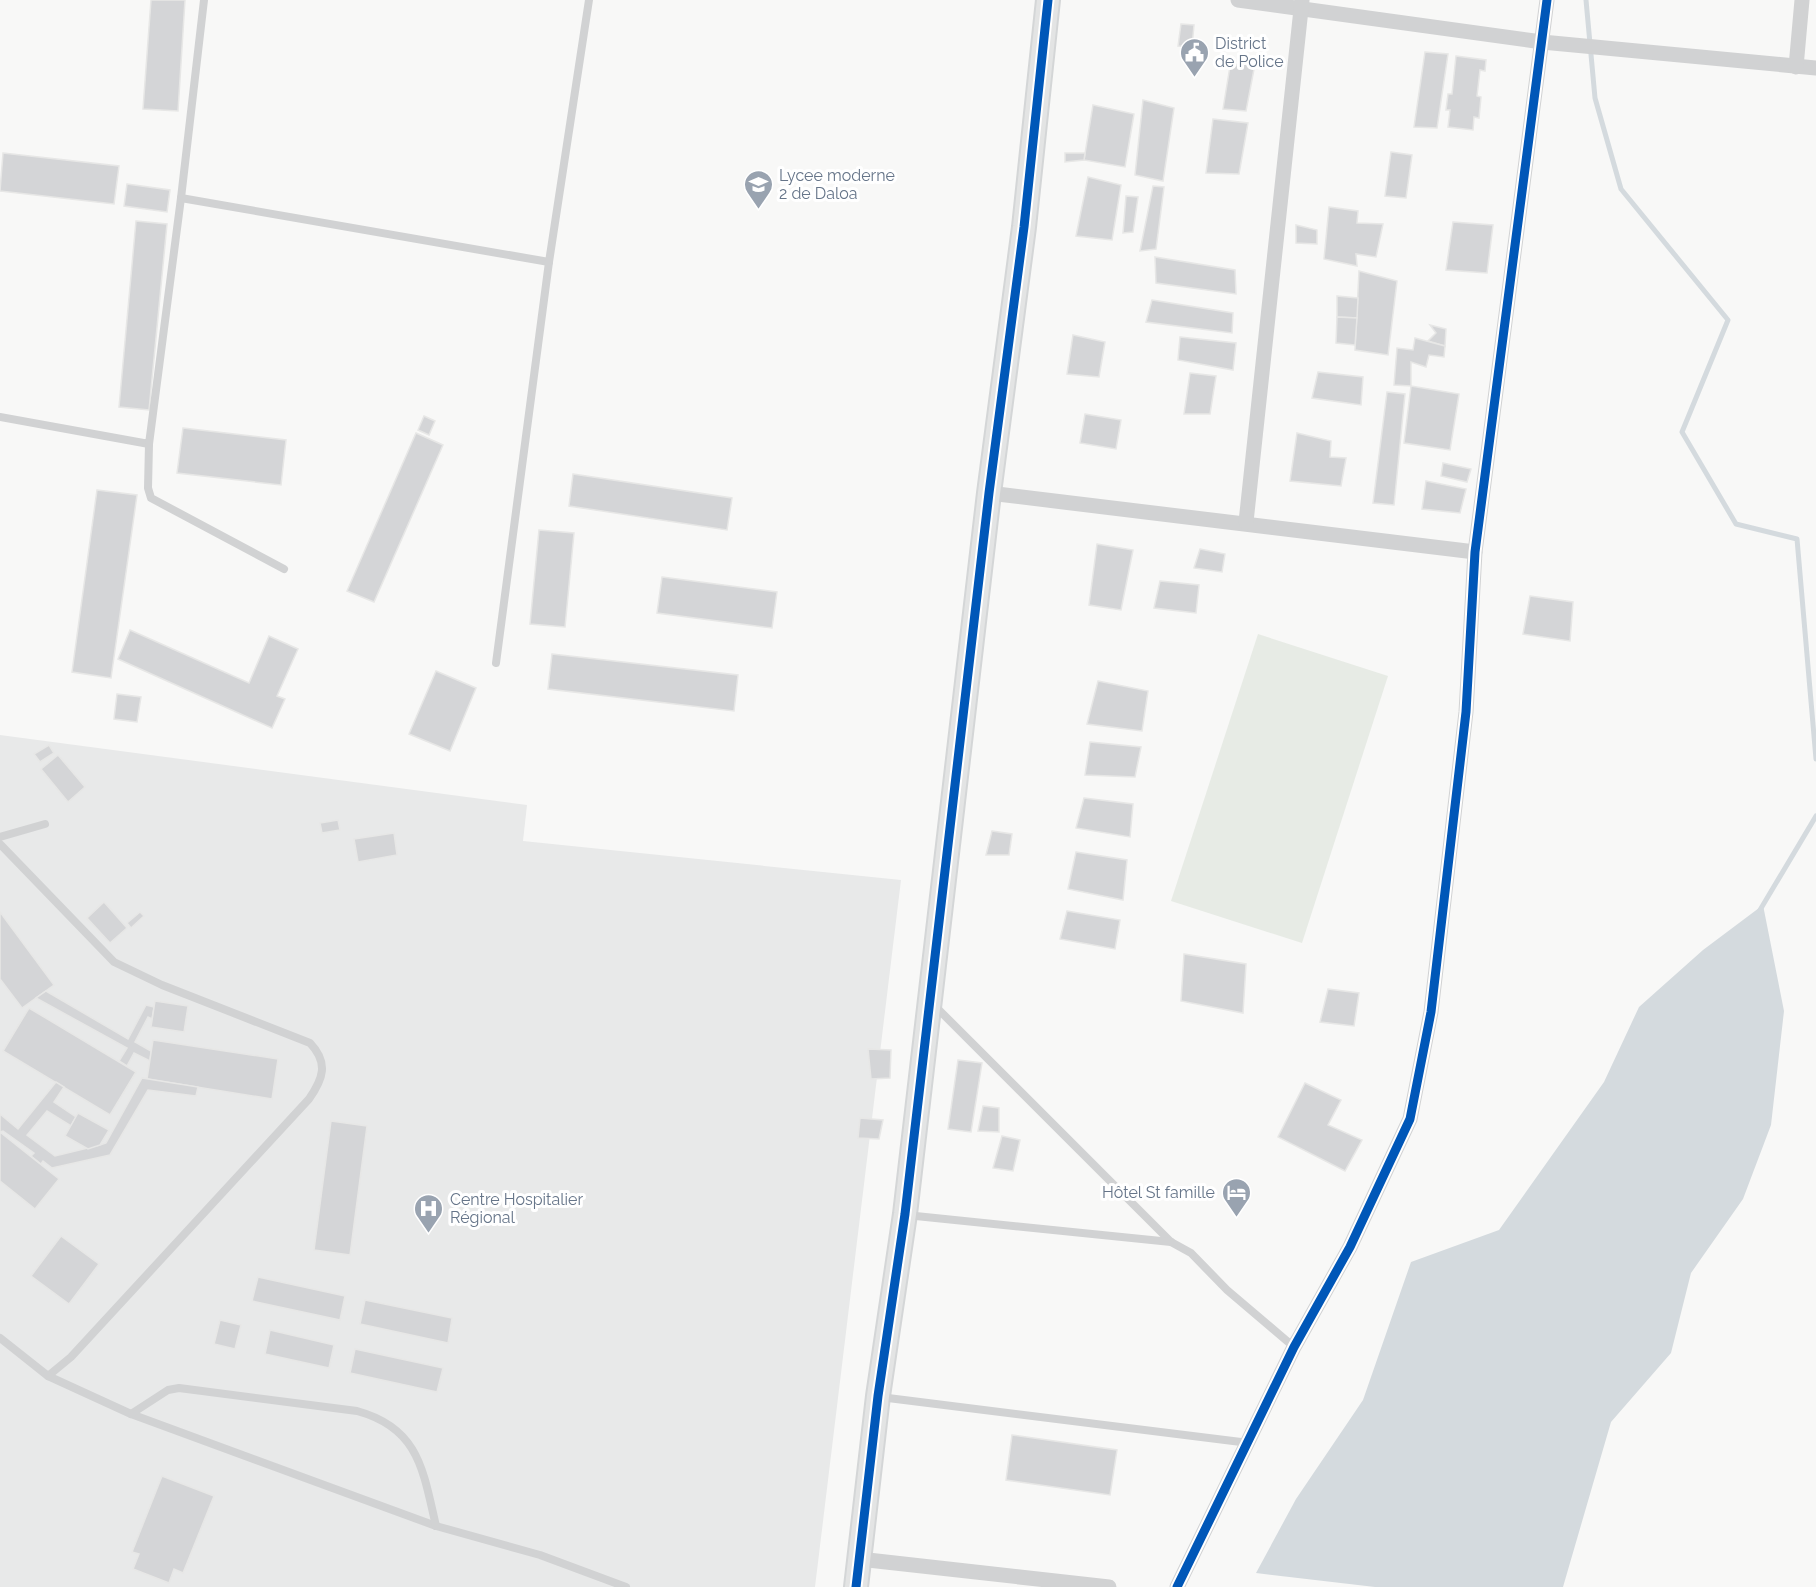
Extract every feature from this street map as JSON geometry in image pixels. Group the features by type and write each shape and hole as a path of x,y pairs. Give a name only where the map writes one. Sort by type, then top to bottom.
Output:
{"street":[{"path":"856,1587 879,1396 905,1214 989,493 1024,227 1048,0"},
{"path":"1238,0 1301,3 1542,42 1816,68"},
{"path":"1177,1587 1294,1347 1350,1246 1410,1119 1431,1012 1466,712 1475,552 1547,0"},
{"path":"1796,67 1802,0"},
{"path":"1246,522 1301,3"},
{"path":"989,493 1246,522 1475,552"},
{"path":"859,1559 1109,1587"}],"lane":[{"path":"204,0 181,198 148,444 148,489 152,498 284,569"},
{"path":"496,663 549,262 590,0"},
{"path":"181,198 549,262"},
{"path":"0,417 148,444"},
{"path":"0,837 45,824"},
{"path":"0,844 114,962 162,985 310,1043 319,1052 324,1068 322,1081 309,1099 71,1356 48,1376"},
{"path":"930,1001 1171,1242 1191,1253 1227,1290 1294,1347"},
{"path":"905,1214 1171,1242"},
{"path":"0,1338 48,1376 131,1414 436,1526 540,1555 626,1587"},
{"path":"131,1414 168,1390 179,1388 357,1411 375,1416 387,1423 411,1444 422,1464 436,1526"},
{"path":"879,1396 1249,1443"}],"shaded area":[{"path":"1258,634 1388,676 1302,943 1171,901"},
{"name":"Centre Hospitalier Régional","path":"0,735 527,805 523,841 901,880 815,1587 0,1587"},
{"path":"1763,905 1784,1011 1771,1125 1743,1199 1691,1273 1671,1353 1611,1422 1563,1587 1375,1587 1256,1573 1296,1499 1363,1400 1411,1262 1499,1230 1604,1082 1639,1007 1703,950"}],"building":[{"path":"151,0 185,0 178,111 143,109"},
{"path":"1181,24 1194,25 1192,47 1178,46"},
{"path":"1425,52 1448,54 1437,128 1414,127"},
{"path":"1456,56 1486,60 1485,71 1480,70 1477,96 1481,97 1479,118 1474,117 1473,130 1448,127 1450,110 1446,110 1448,94 1452,94"},
{"path":"1231,60 1255,64 1246,111 1223,109"},
{"path":"1143,100 1174,108 1163,181 1135,175"},
{"path":"1093,105 1134,114 1125,167 1084,160"},
{"path":"1213,119 1248,123 1239,174 1206,173"},
{"path":"1391,152 1412,155 1406,198 1385,196"},
{"path":"3,153 119,166 114,204 0,191"},
{"path":"1065,153 1085,153 1084,160 1065,162"},
{"path":"1088,177 1121,185 1112,240 1076,236"},
{"path":"127,184 170,190 167,212 124,206"},
{"path":"1153,186 1164,187 1156,249 1140,251"},
{"path":"1126,196 1138,197 1133,232 1123,233"},
{"path":"1329,207 1358,211 1357,223 1383,224 1376,257 1356,254 1357,266 1324,259"},
{"path":"136,221 167,224 149,410 119,407"},
{"path":"1453,222 1493,225 1487,273 1446,270"},
{"path":"1296,225 1317,230 1317,244 1296,243"},
{"path":"1155,257 1235,270 1236,294 1156,283"},
{"path":"1359,271 1397,281 1388,355 1355,350"},
{"path":"1337,296 1358,298 1357,318 1337,317"},
{"path":"1152,300 1233,313 1232,333 1146,322"},
{"path":"1337,317 1357,318 1355,345 1336,343"},
{"path":"1430,325 1446,329 1445,346 1428,341 1436,333"},
{"path":"1073,335 1105,342 1099,377 1067,374"},
{"path":"1180,337 1236,343 1233,370 1178,360"},
{"path":"1415,338 1445,346 1444,357 1429,355 1426,367 1411,362 1411,386 1394,385 1397,348 1413,350"},
{"path":"1318,372 1363,377 1361,405 1312,398"},
{"path":"1190,373 1216,376 1210,414 1184,414"},
{"path":"1411,386 1459,394 1450,450 1404,443"},
{"path":"1387,392 1405,394 1394,505 1373,503"},
{"path":"1085,414 1121,420 1116,449 1080,443"},
{"path":"424,416 435,421 429,435 418,430"},
{"path":"183,428 286,440 281,485 177,473"},
{"path":"416,433 443,445 374,602 347,591"},
{"path":"1297,433 1331,441 1330,457 1346,458 1341,486 1290,481"},
{"path":"1443,463 1471,469 1467,482 1441,476"},
{"path":"573,474 732,498 727,530 569,506"},
{"path":"1426,481 1466,489 1460,513 1422,509"},
{"path":"97,490 137,495 111,678 72,672"},
{"path":"539,530 574,533 565,627 530,624"},
{"path":"1097,544 1133,550 1121,610 1089,605"},
{"path":"1200,549 1225,554 1222,572 1194,568"},
{"path":"662,577 777,592 772,628 657,613"},
{"path":"1160,581 1199,585 1196,613 1154,608"},
{"path":"1530,596 1573,602 1570,641 1523,634"},
{"path":"130,630 249,683 269,636 298,649 277,696 285,699 272,728 118,659"},
{"path":"552,654 738,675 734,711 548,689"},
{"path":"436,671 476,688 450,751 409,734"},
{"path":"1098,681 1148,691 1142,731 1087,724"},
{"path":"117,694 141,697 137,722 114,719"},
{"path":"1090,742 1141,747 1135,777 1085,775"},
{"path":"49,745 54,753 40,762 34,754"},
{"path":"58,755 85,787 68,802 41,769"},
{"path":"1084,798 1133,804 1130,837 1076,828"},
{"path":"338,820 340,830 322,833 320,823"},
{"path":"992,831 1012,834 1009,855 986,855"},
{"path":"394,833 397,855 358,862 354,839"},
{"path":"1076,852 1127,860 1123,900 1068,889"},
{"path":"104,902 127,928 110,943 87,918"},
{"path":"1067,911 1120,920 1115,949 1060,939"},
{"path":"0,912 54,985 22,1008 0,979"},
{"path":"140,912 144,916 131,928 127,923"},
{"path":"1184,954 1246,964 1243,1013 1181,1001"},
{"path":"1328,989 1359,993 1354,1026 1320,1022"},
{"path":"46,991 128,1039 146,1005 154,1007 152,1019 148,1017 135,1042 151,1051 150,1061 134,1053 127,1066 119,1061 127,1048 36,998"},
{"path":"155,1001 188,1006 184,1032 151,1027"},
{"path":"29,1008 136,1072 110,1115 3,1051"},
{"path":"153,1040 278,1059 272,1099 147,1079"},
{"path":"868,1049 891,1050 890,1078 871,1079"},
{"path":"958,1060 982,1063 971,1132 948,1129"},
{"path":"142,1078 198,1087 196,1096 148,1090 110,1155 52,1168 43,1161 41,1164 31,1156 34,1153 3,1131 0,1132 0,1114 18,1129 56,1082 64,1087 54,1102 76,1117 71,1126 47,1111 27,1135 55,1156 106,1143"},
{"path":"1305,1083 1341,1100 1328,1125 1362,1140 1345,1171 1278,1137"},
{"path":"983,1106 999,1108 999,1132 978,1131"},
{"path":"78,1113 109,1130 100,1145 88,1149 65,1136"},
{"path":"860,1118 883,1120 879,1139 858,1138"},
{"path":"331,1121 367,1126 350,1255 314,1250"},
{"path":"0,1132 59,1179 35,1209 0,1181"},
{"path":"1002,1136 1020,1140 1013,1171 993,1168"},
{"path":"61,1236 99,1264 69,1304 31,1276"},
{"path":"258,1277 345,1296 340,1320 252,1301"},
{"path":"365,1300 452,1318 448,1343 360,1324"},
{"path":"220,1320 241,1325 235,1349 214,1344"},
{"path":"270,1330 334,1345 329,1368 265,1354"},
{"path":"355,1349 443,1368 437,1392 350,1373"},
{"path":"1012,1435 1117,1450 1110,1495 1006,1480"},
{"path":"162,1476 214,1496 183,1573 174,1569 169,1583 133,1569 139,1554 132,1552"}],"waterway":[{"path":"1586,0 1595,98 1621,189 1728,320 1682,432 1736,524 1797,539 1816,759"},
{"path":"1760,910 1816,816"}],"cycle path":[{"path":"856,1587 878,1396 905,1214 989,493 1024,227 1048,0"},
{"path":"1177,1587 1294,1347 1350,1247 1410,1119 1431,1012 1466,712 1475,552 1547,0"}],"place":[{"name":"District de Police","path":"1194,78"},
{"name":"Lycee moderne 2 de Daloa","path":"758,210"},
{"name":"Hôtel St famille","path":"1236,1218"},
{"name":"Centre Hospitalier Régional","path":"429,1234"}]}
